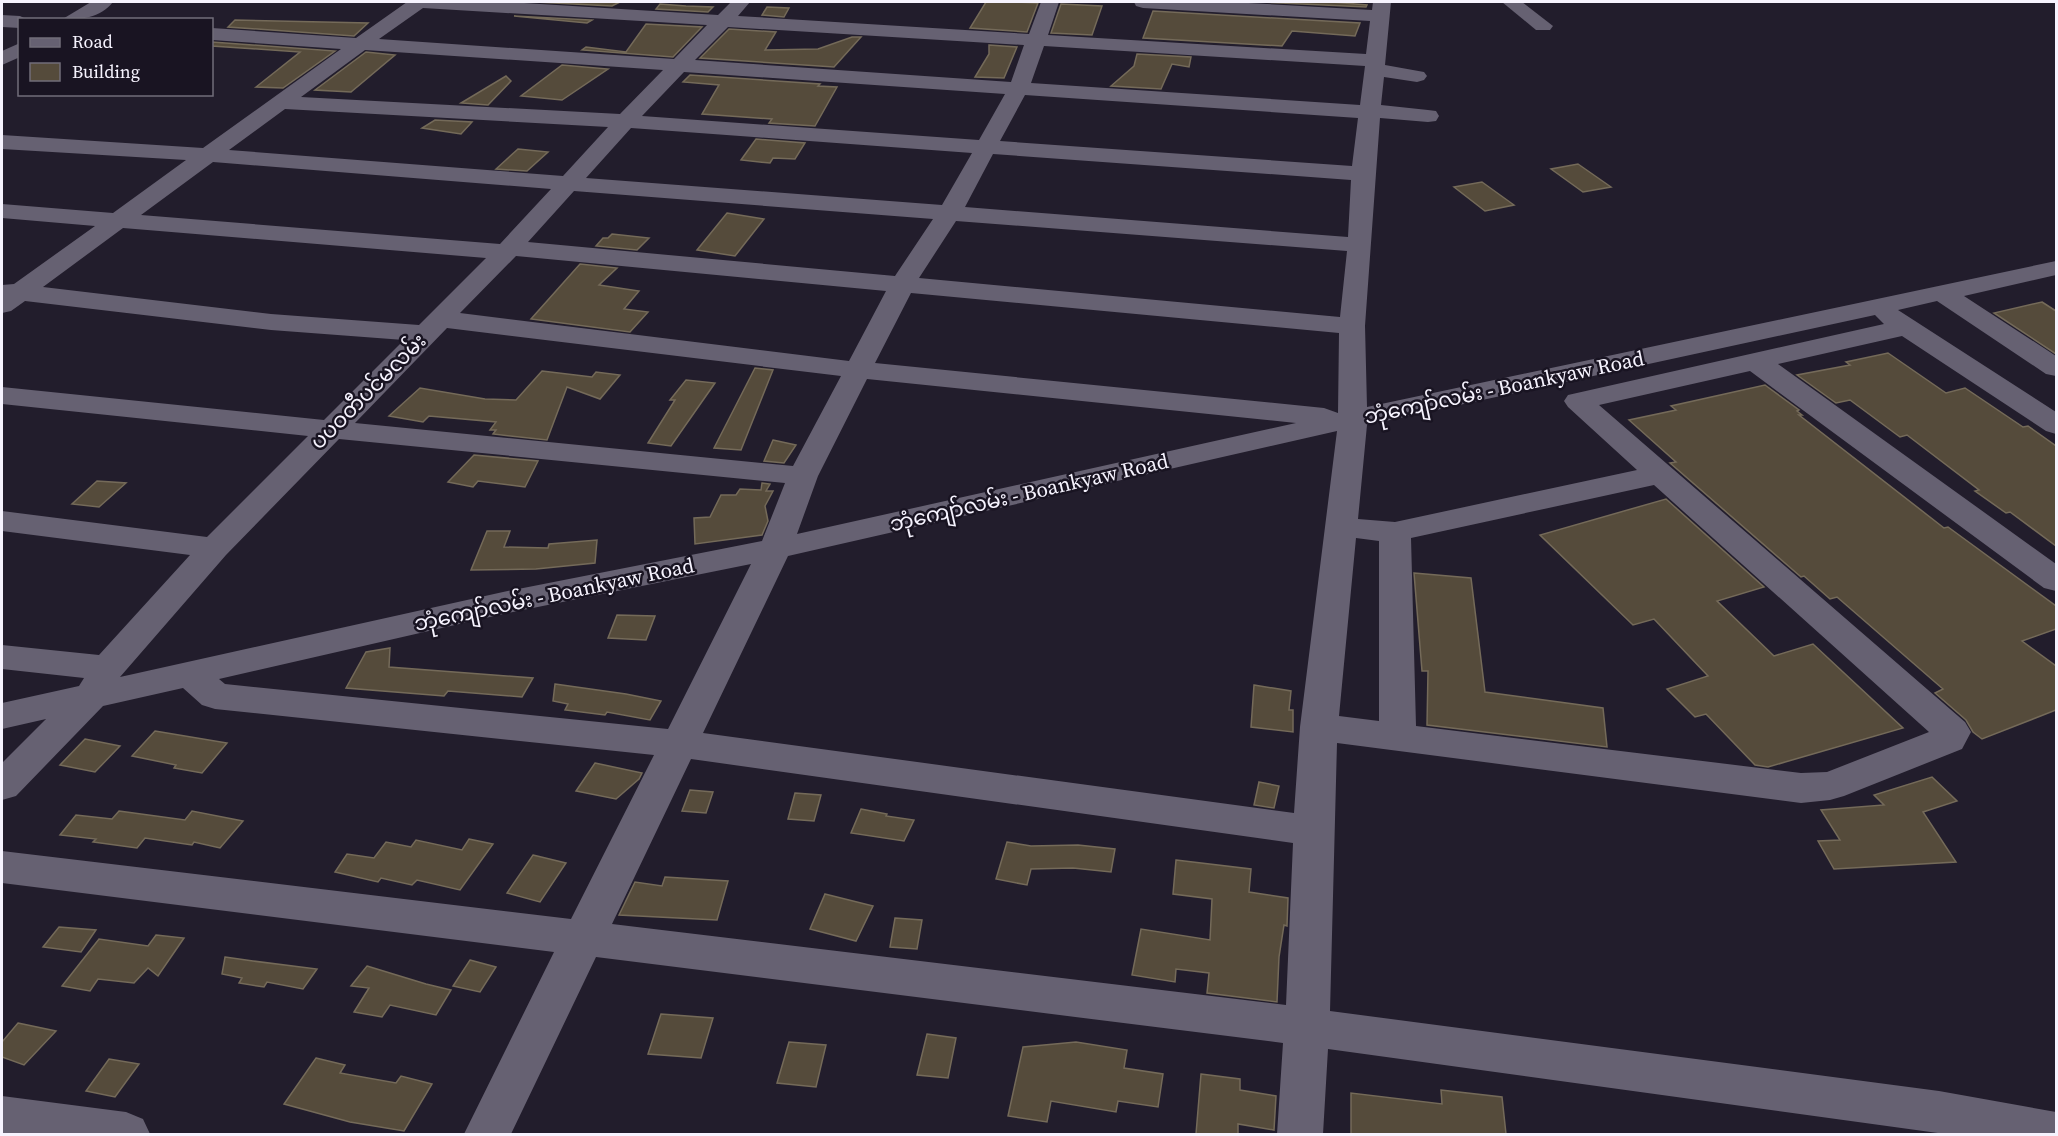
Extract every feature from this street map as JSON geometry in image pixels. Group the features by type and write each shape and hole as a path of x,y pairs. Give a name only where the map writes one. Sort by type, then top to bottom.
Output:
{"street":[{"path":"74,18 104,2"},
{"path":"7,296 117,221 421,2 733,11 1375,66 1416,76"},
{"path":"487,1134 775,549 803,476 902,285 950,212 1019,87 1050,2"},
{"path":"1143,2 1381,9 1363,174 1360,245 1352,326 1353,419 1319,727 1313,831 1307,1027 1300,1134"},
{"path":"1511,2 1544,26"},
{"name":"ပပဝတီပင်မလမ်း","path":"2,786 99,682 215,548 508,250 625,121 733,11"},
{"path":"2,21 18,22"},
{"path":"213,34 1428,116"},
{"path":"2,59 18,50"},
{"path":"281,102 625,121 1363,174"},
{"path":"2,142 207,155 1360,245"},
{"path":"2,212 508,250 1352,326"},
{"name":"ဘုံကျော်လမ်း - Boankyaw Road","path":"2,716 99,682 190,674 503,603 775,549 1353,419 2056,268"},
{"path":"1942,293 2056,368"},
{"path":"7,296 271,322 432,326 1353,419"},
{"path":"1877,307 2056,425"},
{"path":"1578,401 1906,327"},
{"path":"1755,362 2056,580"},
{"path":"1319,727 1800,788 1830,786 1949,740 1952,732 1552,377"},
{"path":"2,395 803,476"},
{"path":"1340,527 1395,532 1661,474"},
{"path":"2,521 215,548"},
{"path":"1395,532 1398,738"},
{"path":"2,657 99,682"},
{"path":"190,674 215,696 681,744 1313,831"},
{"path":"2,867 1307,1027 1939,1112 2056,1134"},
{"path":"2,1118 126,1134"}],"building":[{"path":"535,2 620,2 612,6"},
{"path":"986,2 1038,3 1027,32 970,28"},
{"path":"1261,2 1332,2 1367,5 1366,7"},
{"path":"660,4 713,7 708,12 656,9"},
{"path":"1061,4 1102,6 1092,35 1051,33"},
{"path":"767,7 789,8 784,17 762,15"},
{"path":"1153,11 1360,23 1355,36 1292,31 1282,46 1143,38"},
{"path":"514,16 592,20 587,23"},
{"path":"235,20 368,23 354,36 228,27"},
{"path":"646,24 702,27 673,57 582,50 586,47 626,52"},
{"path":"729,29 776,32 765,50 818,49 852,37 861,37 834,67 700,58"},
{"path":"213,42 335,51 283,88 256,87 300,52 213,46"},
{"path":"989,45 1017,47 1004,78 975,77 989,54"},
{"path":"366,52 395,55 351,92 315,90"},
{"path":"1137,54 1191,57 1189,67 1172,64 1161,89 1111,86 1134,66"},
{"path":"562,65 608,69 562,100 521,96"},
{"path":"690,75 837,87 815,126 769,123 772,119 702,114 719,85 683,82"},
{"path":"506,76 511,81 488,105 461,103"},
{"path":"435,120 472,122 461,134 422,128"},
{"path":"756,139 805,143 795,159 773,158 770,163 741,160"},
{"path":"518,149 548,152 527,171 496,169"},
{"path":"1578,164 1611,187 1583,192 1551,169"},
{"path":"1482,182 1514,205 1485,211 1454,187"},
{"path":"727,213 764,219 735,256 697,250"},
{"path":"612,234 649,238 637,250 596,246 603,238 608,238"},
{"path":"580,264 617,268 599,285 639,291 624,309 648,312 630,332 531,319"},
{"path":"2042,302 2056,311 2056,354 1994,313"},
{"path":"1888,353 1946,393 1965,388 2023,427 2028,426 2056,446 2056,546 2010,512 2006,513 1975,491 1979,490 1907,435 1900,437 1850,400 1836,403 1797,375 1850,365 1846,362"},
{"path":"755,368 773,370 741,450 714,448"},
{"path":"542,371 592,377 596,372 620,375 600,399 567,387 547,440 493,434 496,430 490,430 496,422 429,416 423,422 389,416 420,388 485,399 516,400"},
{"path":"686,380 715,383 671,446 648,443 675,400 670,400"},
{"path":"1765,385 1799,410 1797,411 1802,415 1799,415 1944,528 1948,527 2056,606 2056,629 2022,641 2056,666 2056,710 1982,739 1973,732 1966,720 1935,693 1943,689 1837,597 1830,599 1804,576 1801,577 1670,463 1676,462 1629,420 1676,410 1671,406"},
{"path":"773,440 796,445 784,463 764,461"},
{"path":"474,455 538,461 525,487 478,481 473,487 448,482"},
{"path":"97,481 126,483 99,507 72,504"},
{"path":"762,483 770,484 766,491 773,491 765,506 768,521 762,535 695,544 694,518 710,517 721,495 736,495 740,489 761,490"},
{"path":"1666,499 1764,587 1717,601 1774,656 1813,644 1903,728 1768,767 1755,765 1706,714 1695,717 1667,689 1708,676 1654,619 1633,625 1540,535"},
{"path":"487,531 510,531 504,547 548,548 549,544 597,540 595,563 536,569 471,570"},
{"path":"1414,573 1471,578 1485,692 1603,708 1607,747 1427,725 1428,671 1422,671"},
{"path":"617,615 655,616 646,640 608,638"},
{"path":"390,648 389,667 533,678 522,697 448,691 444,696 346,688 366,652"},
{"path":"555,684 661,701 650,720 607,712 605,715 565,710 568,704 553,701"},
{"path":"1254,685 1291,691 1289,710 1293,710 1293,732 1251,727"},
{"path":"155,731 227,743 202,773 132,756"},
{"path":"85,739 120,746 95,772 60,765"},
{"path":"595,763 642,773 639,779 616,799 576,791"},
{"path":"1932,777 1957,801 1923,812 1956,862 1834,869 1818,841 1840,840 1821,810 1884,805 1874,795"},
{"path":"1259,782 1279,786 1274,808 1254,805"},
{"path":"690,790 713,792 706,813 682,811"},
{"path":"795,793 821,795 814,821 788,819"},
{"path":"861,809 914,820 904,841 851,833"},
{"path":"119,811 185,820 192,811 243,821 220,848 194,842 192,845 145,838 137,848 93,842 96,839 60,835 76,815 112,819"},
{"path":"469,839 493,844 460,890 417,880 412,885 381,878 378,882 335,872 347,854 374,858 386,842 411,847 416,840 462,850"},
{"path":"1007,842 1031,846 1078,845 1115,849 1111,872 1073,868 1031,869 1027,885 996,879"},
{"path":"533,855 566,863 540,902 507,893"},
{"path":"1176,860 1251,869 1249,892 1288,898 1287,926 1284,925 1279,957 1277,1002 1207,993 1209,973 1176,969 1175,982 1132,975 1141,929 1210,940 1212,899 1173,894"},
{"path":"665,877 728,881 717,920 619,915 635,882 662,886"},
{"path":"825,894 873,906 856,941 810,929"},
{"path":"895,918 922,920 917,949 890,947"},
{"path":"59,927 96,930 81,952 43,947"},
{"path":"156,935 184,938 158,976 148,968 134,983 98,979 90,991 62,986 99,939 148,946"},
{"path":"225,957 317,969 303,989 267,982 264,987 239,983 242,978 222,974"},
{"path":"470,960 496,967 480,992 453,986"},
{"path":"367,966 451,990 436,1015 390,1005 382,1017 354,1012 369,988 351,986"},
{"path":"661,1014 713,1018 701,1058 648,1054"},
{"path":"18,1023 56,1031 24,1065 2,1057 2,1042"},
{"path":"927,1034 956,1038 948,1078 917,1075"},
{"path":"789,1042 826,1045 816,1087 777,1083"},
{"path":"1076,1042 1127,1050 1124,1068 1163,1074 1158,1107 1118,1101 1116,1112 1051,1101 1047,1122 1008,1116 1023,1047"},
{"path":"316,1058 345,1065 340,1073 396,1083 401,1076 432,1084 404,1131 350,1122 284,1104"},
{"path":"109,1059 139,1064 115,1097 86,1091"},
{"path":"1201,1074 1240,1079 1240,1090 1276,1096 1274,1130 1238,1124 1238,1134 1196,1134"},
{"path":"1441,1090 1502,1097 1506,1134 1351,1134 1351,1093 1442,1104"}]}
